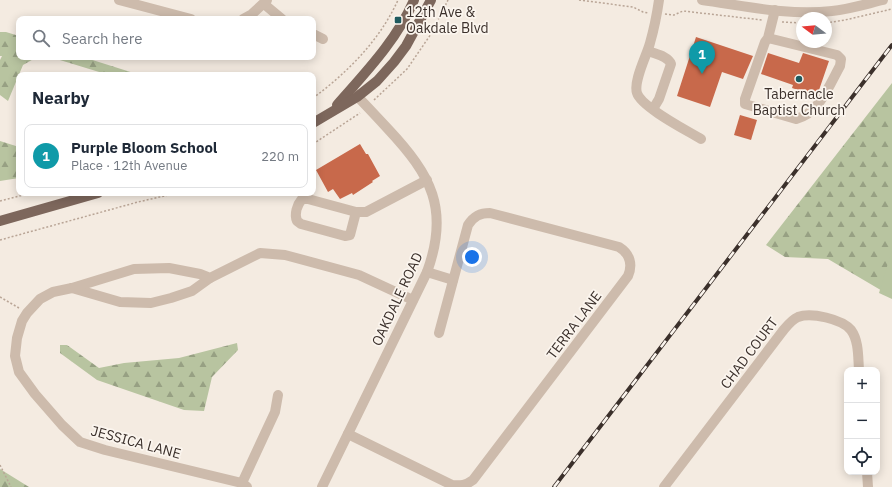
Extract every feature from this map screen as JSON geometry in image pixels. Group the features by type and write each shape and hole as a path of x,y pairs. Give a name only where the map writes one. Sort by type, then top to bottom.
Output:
{"main road":[{"path":"354,93 402,24 414,0"},
{"path":"316,121 332,111 354,93 377,81 406,46 431,0"},
{"path":"0,221 88,196"}],"street":[{"path":"659,0 648,51 636,88 637,94 641,100 653,109 701,140"},
{"path":"702,0 775,10 812,12 854,8 883,0"},
{"path":"126,1 180,16"},
{"path":"248,16 265,2 279,16"},
{"path":"768,38 840,56 840,66 817,105 801,118 796,119 745,104 745,99 765,42 768,38 775,10"},
{"path":"316,36 323,39"},
{"path":"648,51 666,58 671,64 659,99 653,109"},
{"name":"OAKDALE ROAD","path":"322,487 427,272 436,242 437,225 434,197 427,180 404,146 354,93"},
{"path":"356,212 352,231 350,235 345,236 301,224 297,221 295,216 299,203 302,199 308,199 356,212 366,212 427,180"},
{"name":"TERRA LANE","path":"348,434 452,485 459,486 467,484 473,480 628,276 631,263 629,256 619,247 490,213 483,213 476,216 468,225 439,333"},
{"name":"JESSICA LANE","path":"72,288 120,302 151,303 192,291 210,278 260,253 285,255 359,275 413,300"},
{"name":"JESSICA LANE","path":"210,278 200,274 169,268 134,269 72,288 53,292 40,299 22,321 17,338 15,356 19,372 35,394 62,425 80,442 112,452 244,485"},
{"path":"427,272 453,280"},
{"name":"CHAD COURT","path":"664,487 791,321 802,316 814,315 838,321 847,326 856,342 859,367"},
{"path":"244,485 275,412 278,395"},
{"path":"867,475 868,487"}],"path":[{"path":"316,96 347,70 376,37 398,0"},
{"path":"579,0 633,7 642,12 657,14 674,15 683,11 796,23"},
{"path":"832,22 892,9"},
{"path":"0,201 19,196"},
{"path":"0,240 164,196"},
{"path":"0,297 27,313"},
{"path":"0,465 11,487"}],"green space":[{"path":"0,32 6,32 16,35 16,60 32,60 23,65 20,72 16,72 16,82 8,101 0,95 0,60 2,56 0,56"},
{"path":"60,60 92,60 130,72 99,72"},
{"path":"892,83 892,294 884,292 828,259 785,257 766,245"},
{"path":"0,141 16,146 16,178 0,181"},
{"path":"892,250 892,299 879,293"},
{"path":"237,343 238,350 212,377 204,411 184,410 97,380 60,353 60,345 67,345 99,368 124,363 179,358"},
{"path":"0,469 29,487 0,487"}],"building":[{"path":"696,37 753,56 743,79 722,72 710,107 677,96"},
{"name":"Tabernacle Baptist Church","path":"768,53 799,63 803,53 829,61 816,96 792,88 793,85 761,74"},
{"path":"740,115 757,120 751,140 734,135"},
{"path":"360,144 366,154 368,154 380,176 353,195 352,193 340,199 333,189 328,192 316,170"}],"railway":[{"path":"554,487 892,45"}],"place":[{"name":"12th Ave & Oakdale Blvd","path":"398,20"},
{"name":"Purple Bloom School","path":"702,74"},
{"name":"Tabernacle Baptist Church","path":"799,79"}]}
